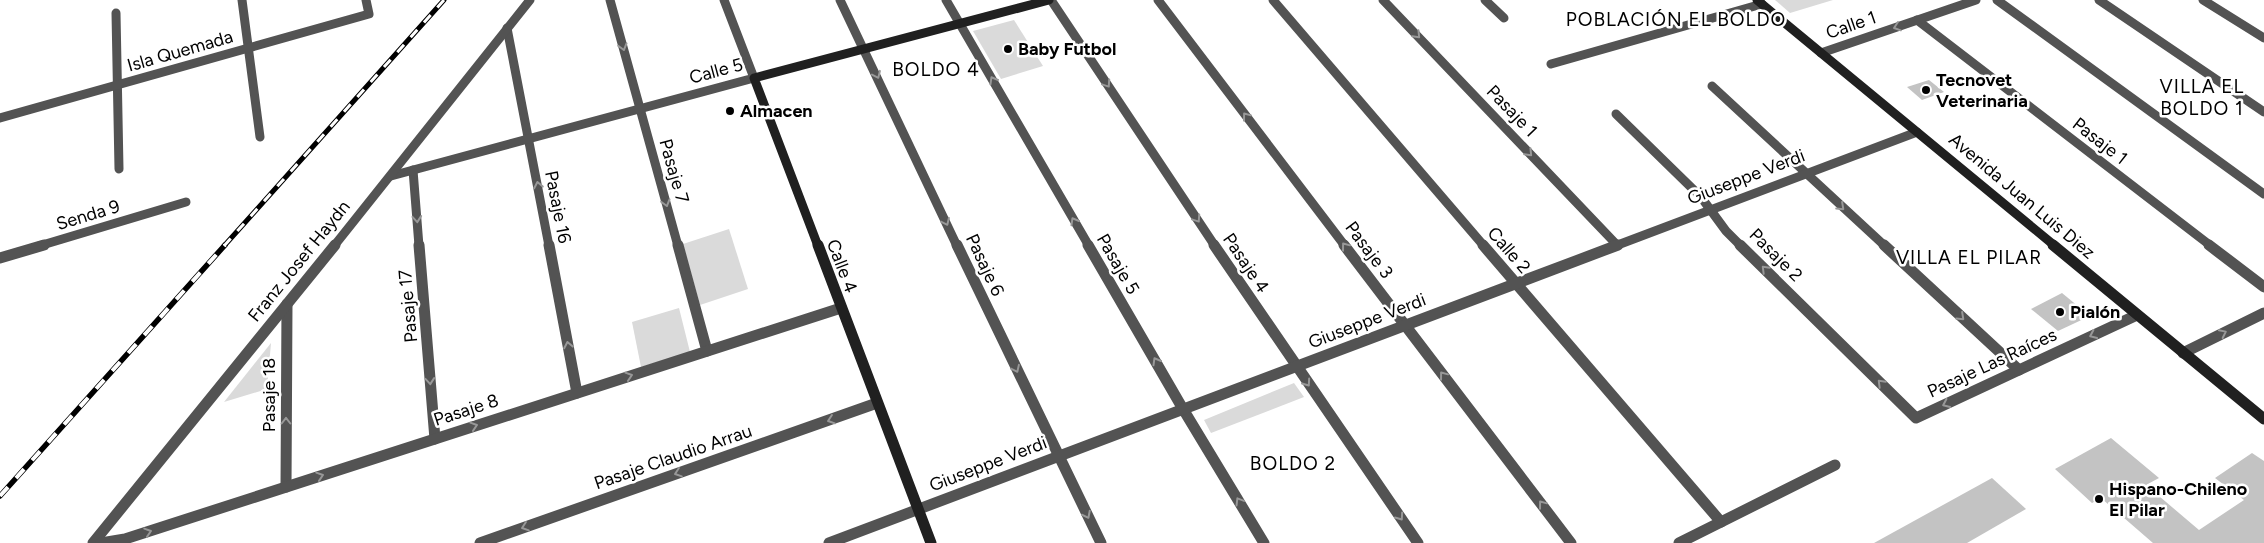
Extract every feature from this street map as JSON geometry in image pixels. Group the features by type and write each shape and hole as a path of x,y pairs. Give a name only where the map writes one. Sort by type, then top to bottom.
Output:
{"street":[{"path":"242,0 260,137"},
{"name":"Isla Quemada","path":"0,118 369,14 366,0"},
{"name":"Franz Josef Haydn","path":"93,543 391,176 530,0"},
{"name":"Pasaje 7","path":"610,0 707,351"},
{"name":"Calle 4","path":"724,0 931,543"},
{"name":"Pasaje 6","path":"840,0 1101,543"},
{"name":"Pasaje 5","path":"946,0 1183,409 1264,543"},
{"name":"Calle 5","path":"391,176 1050,0"},
{"name":"Pasaje 4","path":"1050,0 1296,367 1418,543"},
{"name":"Pasaje 3","path":"1158,0 1571,543"},
{"name":"Calle 2","path":"1273,0 1721,522"},
{"name":"Pasaje 1","path":"1383,0 1617,245"},
{"path":"1485,0 1504,18"},
{"name":"Calle 1","path":"1821,53 1976,0"},
{"path":"1997,0 2264,194"},
{"path":"2099,0 2264,112"},
{"path":"2203,0 2264,38"},
{"path":"1551,64 1759,2"},
{"name":"Avenida Juan Luis Diez","path":"1759,2 2264,419"},
{"path":"116,12 119,169"},
{"name":"Pasaje 1","path":"1917,20 2264,287"},
{"name":"Pasaje 16","path":"508,28 577,393"},
{"path":"1712,86 2018,370"},
{"name":"Pasaje 2","path":"1616,114 1701,197 1726,231 1916,418"},
{"name":"Giuseppe Verdi","path":"829,543 1917,132"},
{"name":"Pasaje 17","path":"413,170 435,439"},
{"name":"Senda 9","path":"0,258 186,202"},
{"name":"Pasaje 18","path":"286,487 287,304"},
{"name":"Pasaje 8","path":"101,543 125,539 841,308"},
{"path":"2183,353 2264,314"},
{"name":"Pasaje Las Raíces","path":"1916,418 2138,315"},
{"name":"Pasaje Claudio Arrau","path":"480,543 877,403"},
{"path":"1680,543 1835,465"}],"shaded area":[{"path":"1775,0 1833,0 1790,13"},
{"name":"Baby Futbol","path":"1014,20 1043,66 1001,79 973,31"},
{"path":"729,229 748,289 700,305 683,244"},
{"path":"679,308 690,352 641,367 632,322"},
{"path":"271,343 267,389 224,402"},
{"path":"1294,383 1304,397 1211,433 1204,420"}],"building":[{"name":"Tecnovet Veterinaria","path":"1929,80 1944,92 1922,100 1907,87"},
{"name":"Pialón","path":"2062,293 2090,316 2058,331 2031,309"},
{"path":"2111,438 2159,478 2146,485 2199,530 2244,500 2215,478 2252,453 2264,461 2264,543 2153,543 2101,498 2092,503 2055,469"},
{"path":"1992,478 2026,509 1967,543 1874,543"}],"railway":[{"path":"224,246 444,0"},
{"path":"0,496 225,245"}],"place":[{"name":"Baby Futbol","path":"1008,49"},
{"name":"Tecnovet Veterinaria","path":"1926,90"},
{"name":"Almacen","path":"730,111"},
{"name":"Pialón","path":"2060,312"},
{"name":"Hispano-Chileno El Pilar","path":"2099,499"}],"district":[{"name":"POBLACIÓN EL BOLDO","path":"1676,19"},
{"name":"BOLDO 4","path":"936,69"},
{"name":"VILLA EL BOLDO 1","path":"2202,97"},
{"name":"VILLA EL PILAR","path":"1969,257"},
{"name":"BOLDO 2","path":"1293,463"}]}
